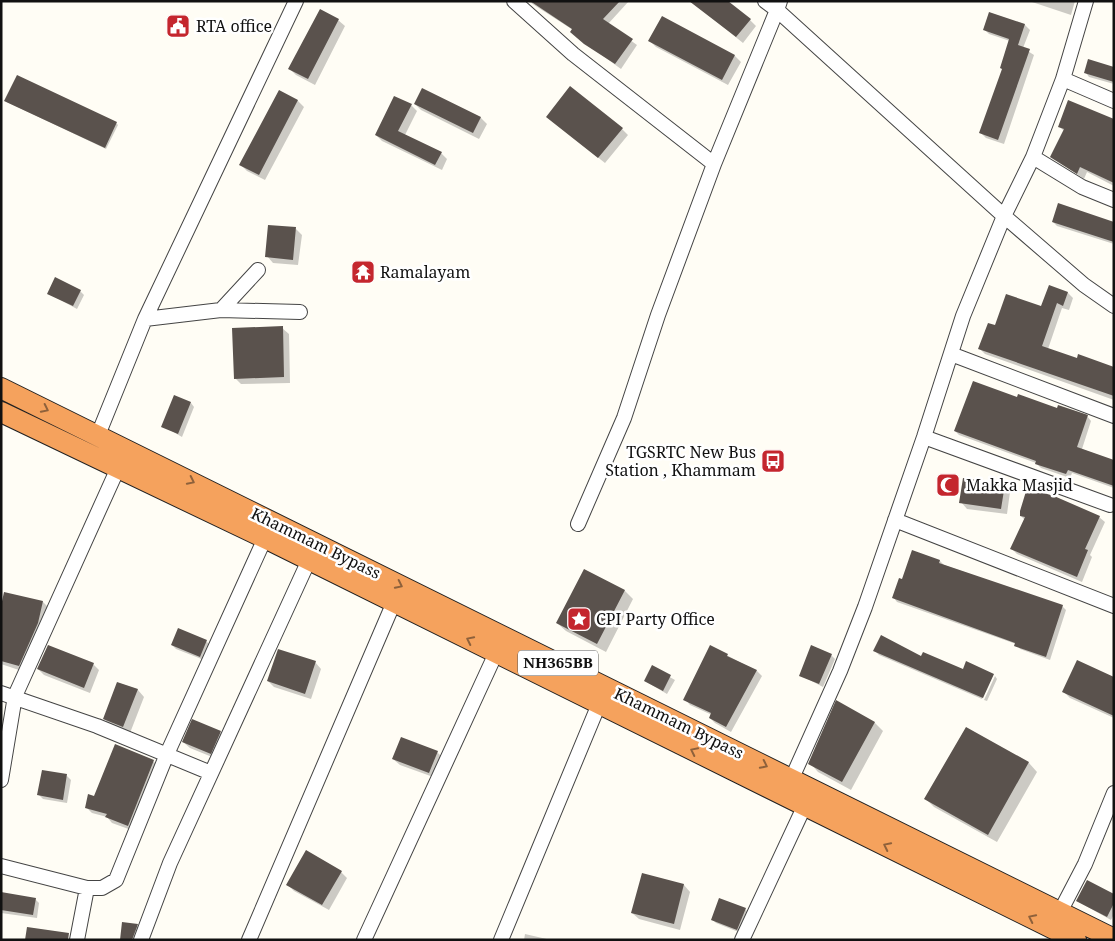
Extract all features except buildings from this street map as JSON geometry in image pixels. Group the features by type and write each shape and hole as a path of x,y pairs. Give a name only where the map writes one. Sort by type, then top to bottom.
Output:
{"highway":[{"name":"Khammam Bypass","path":"1,388 98,435 505,650 600,704 788,787 1060,912 1114,939"},
{"name":"Khammam Bypass","path":"1,412 394,602 505,650 788,787 805,805 1076,940"}],"street":[{"path":"98,435 145,319 296,1"},
{"path":"514,1 573,54 714,164"},
{"path":"765,1 778,6 1004,216 1084,285 1114,306"},
{"path":"788,787 840,671 924,437 963,316 1004,216 1033,158 1063,79 1086,1"},
{"path":"578,524 624,418 658,315 714,164 778,6"},
{"path":"1063,79 1114,101"},
{"path":"1033,158 1082,187 1114,200"},
{"path":"221,310 258,270"},
{"path":"145,319 221,310 300,312"},
{"path":"951,354 1114,416"},
{"path":"924,437 1110,505"},
{"path":"1,780 15,696 118,468"},
{"path":"895,520 1114,606"},
{"path":"1,866 87,888 102,888 116,880 167,754 265,538"},
{"path":"140,940 170,863 309,560"},
{"path":"249,940 394,602"},
{"path":"364,940 505,650"},
{"path":"1,693 15,696 167,754 211,773"},
{"path":"501,940 600,704"},
{"path":"1060,912 1085,864 1114,793"},
{"path":"742,940 805,805"},
{"path":"77,940 87,888"}],"place":[{"name":"RTA office","path":"178,26"},
{"name":"Ramalayam","path":"363,272"},
{"name":"TGSRTC New Bus Station , Khammam","path":"773,461"},
{"name":"Makka Masjid","path":"948,485"},
{"name":"CPI Party Office","path":"579,619"}]}
